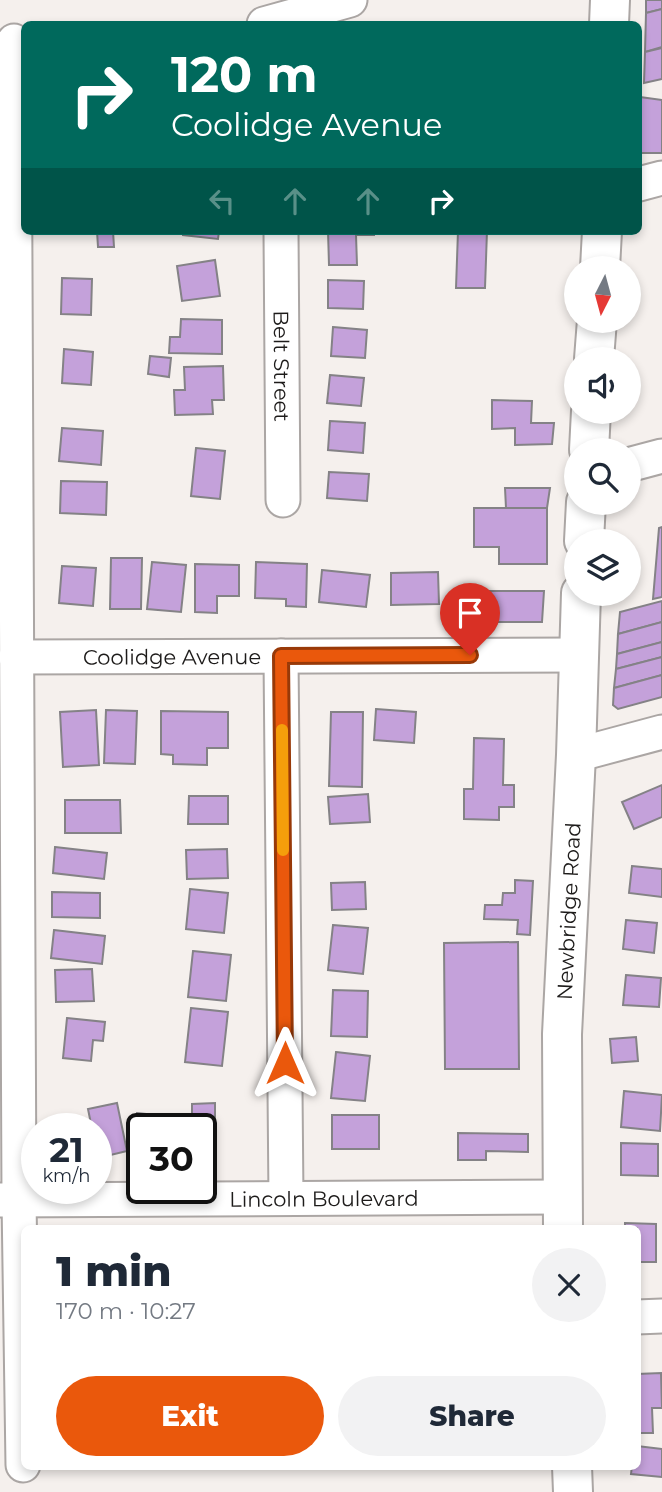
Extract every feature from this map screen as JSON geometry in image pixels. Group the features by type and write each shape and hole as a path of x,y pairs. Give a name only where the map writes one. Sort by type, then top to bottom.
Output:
{"main road":[{"path":"609,21 610,0"},
{"path":"601,256 602,235"},
{"name":"Newbridge Road","path":"563,1213 562,1034 580,606"},
{"path":"572,1470 573,1492"}],"street":[{"path":"276,17 350,0"},
{"path":"13,41 16,657 10,1200 16,1465"},
{"path":"642,183 662,178"},
{"name":"Belt Street","path":"281,235 283,500"},
{"path":"641,462 662,456"},
{"name":"Coolidge Avenue","path":"16,657 578,655"},
{"path":"281,656 286,1198"},
{"path":"576,755 662,732"},
{"name":"Lincoln Boulevard","path":"10,1200 286,1198 563,1213"},
{"path":"641,1317 662,1316"}],"building":[{"path":"646,0 662,0 662,9 646,13"},
{"path":"662,9 662,47 645,52 646,13"},
{"path":"662,48 662,79 644,83 645,52"},
{"path":"642,97 662,100 662,153 642,153"},
{"path":"97,235 113,235 114,247 98,247"},
{"path":"183,235 218,235 218,239"},
{"path":"328,235 356,235 357,265 329,265"},
{"path":"458,235 487,235 485,288 456,288"},
{"path":"215,260 220,296 182,301 177,266"},
{"path":"62,278 92,279 91,315 61,314"},
{"path":"328,280 364,281 363,309 328,308"},
{"path":"181,319 222,320 222,354 169,353 170,337 180,337"},
{"path":"333,327 367,330 365,358 331,356"},
{"path":"64,349 93,352 91,385 62,383"},
{"path":"150,356 171,358 169,377 148,374"},
{"path":"223,366 224,400 212,400 213,414 175,415 174,390 185,390 184,367"},
{"path":"330,375 364,378 361,406 327,403"},
{"path":"492,400 532,401 531,423 554,423 552,444 515,445 515,428 492,429"},
{"path":"330,421 365,423 363,453 328,450"},
{"path":"62,428 103,431 101,465 59,461"},
{"path":"196,448 225,451 220,499 191,496"},
{"path":"329,472 369,474 367,501 327,498"},
{"path":"61,481 107,482 106,515 60,513"},
{"path":"505,488 550,488 547,508 506,508"},
{"path":"474,508 547,508 547,564 499,564 499,547 474,547"},
{"path":"662,527 662,597 653,599 659,528"},
{"path":"111,558 142,558 141,609 110,609"},
{"path":"152,562 186,565 181,612 147,609"},
{"path":"256,562 307,564 306,607 286,606 286,599 255,598"},
{"path":"195,564 239,565 239,596 217,596 217,613 195,612"},
{"path":"62,566 96,568 93,606 59,603"},
{"path":"322,570 370,575 366,607 319,602"},
{"path":"438,572 439,604 391,605 391,573"},
{"path":"481,591 544,591 542,622 481,622"},
{"path":"662,601 662,622 618,634 620,612"},
{"path":"662,622 662,642 617,654 618,634"},
{"path":"662,642 662,657 616,669 617,654"},
{"path":"662,657 662,675 614,688 616,669"},
{"path":"662,675 662,697 618,709 613,705 614,688"},
{"path":"376,709 416,712 414,743 374,740"},
{"path":"96,710 99,765 63,767 60,712"},
{"path":"106,710 137,711 135,764 104,763"},
{"path":"161,711 228,712 228,748 207,748 207,765 173,764 173,755 161,754"},
{"path":"331,712 363,712 362,787 329,786"},
{"path":"474,738 504,739 503,785 514,785 514,807 499,807 499,820 464,819 464,789 473,789"},
{"path":"662,785 662,817 634,829 622,802"},
{"path":"368,794 370,822 330,824 328,797"},
{"path":"189,796 228,796 228,824 188,824"},
{"path":"65,800 120,800 121,833 65,833"},
{"path":"55,847 107,853 104,879 53,873"},
{"path":"227,849 228,878 187,879 186,850"},
{"path":"632,866 662,869 662,897 629,893"},
{"path":"515,880 533,881 530,935 517,934 518,920 484,919 485,905 502,905 503,893 515,893"},
{"path":"365,882 366,909 332,910 331,883"},
{"path":"190,889 228,893 224,933 186,929"},
{"path":"52,892 100,893 100,918 52,917"},
{"path":"626,920 657,923 654,953 623,949"},
{"path":"333,925 368,928 363,974 328,970"},
{"path":"54,930 105,936 102,964 51,958"},
{"path":"518,942 519,1069 445,1069 444,943"},
{"path":"193,951 231,955 226,1001 188,997"},
{"path":"92,969 94,1001 56,1002 55,970"},
{"path":"626,975 661,978 659,1007 623,1005"},
{"path":"333,990 368,991 367,1037 331,1036"},
{"path":"191,1008 228,1012 222,1066 185,1062"},
{"path":"67,1018 105,1022 103,1041 93,1040 91,1061 63,1058"},
{"path":"636,1037 638,1061 612,1063 610,1039"},
{"path":"336,1052 370,1056 365,1101 331,1098"},
{"path":"624,1091 662,1095 660,1131 621,1127"},
{"path":"117,1103 126,1151 112,1155 112,1113 89,1113 88,1109"},
{"path":"215,1103 215,1113 192,1113 192,1104"},
{"path":"332,1115 379,1115 379,1149 332,1149"},
{"path":"458,1133 528,1134 528,1152 486,1151 486,1160 458,1160"},
{"path":"621,1143 658,1144 658,1176 621,1175"},
{"path":"656,1224 656,1262 641,1262 641,1225 625,1225"},
{"path":"661,1373 662,1408 652,1408 653,1433 641,1433 641,1374"},
{"path":"641,1446 662,1449 662,1477 631,1474 632,1470 641,1470"}],"slow traffic":[{"path":"282,730 283,850"}],"route":[{"path":"285,1063 281,656 470,655"}]}
